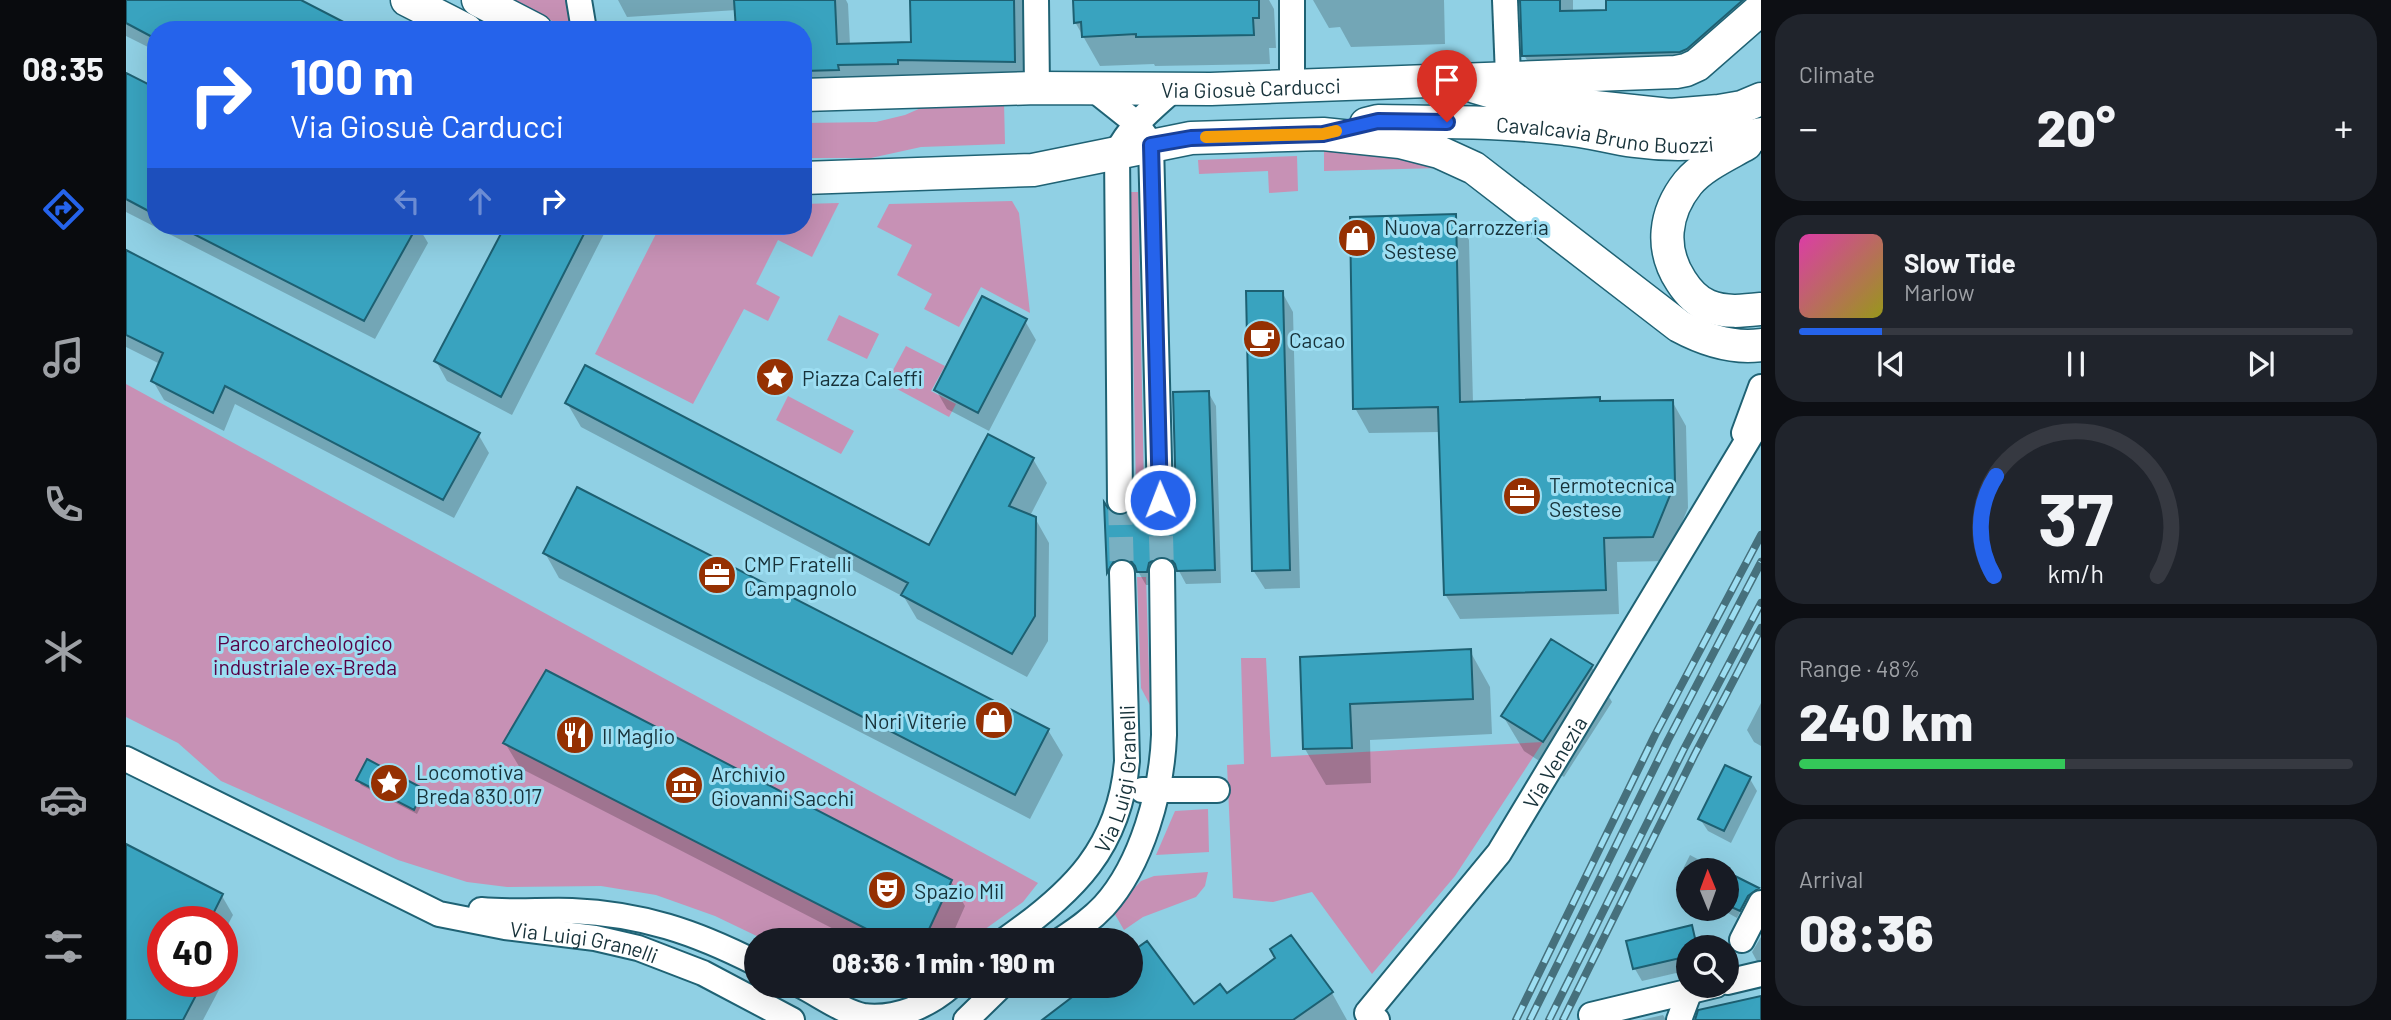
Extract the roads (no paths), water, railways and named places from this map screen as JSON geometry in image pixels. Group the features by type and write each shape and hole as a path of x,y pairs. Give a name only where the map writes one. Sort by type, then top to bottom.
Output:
{"main road":[{"path":"407,0 448,21"},
{"path":"478,0 519,21"},
{"name":"Via Giosuè Carducci","path":"812,95 1037,88 1293,86 1453,81 1508,76 1676,72 1697,65 1761,9"},
{"name":"Cavalcavia Bruno Buozzi","path":"1453,81 1512,98 1670,115 1742,107 1761,99"},
{"name":"Cavalcavia Bruno Buozzi","path":"1323,134 1378,121 1493,123 1566,129 1634,142 1668,144 1732,141 1761,135"},
{"path":"812,178 1033,170 1116,152 1143,134 1191,138 1323,134 1400,142 1439,152 1474,168 1679,326 1715,342 1742,346 1761,345"},
{"path":"1761,135 1713,163 1690,181 1670,215 1666,240 1674,271 1690,295 1707,306 1724,311 1761,309"}],"street":[{"path":"579,0 582,21"},
{"path":"1036,0 1037,88"},
{"path":"1292,0 1293,86"},
{"path":"1505,0 1508,76"},
{"path":"1092,88 1143,134"},
{"path":"1160,500 1143,134 1174,89"},
{"path":"1116,152 1121,501"},
{"name":"Via Venezia","path":"1720,484 1747,426 1761,387"},
{"name":"Via Venezia","path":"1377,1020 1367,1013 1499,853 1761,418"},
{"name":"Via Luigi Granelli","path":"1076,928 1102,908 1125,879 1138,850 1157,790 1164,735 1162,572"},
{"name":"Via Luigi Granelli","path":"1020,928 1055,901 1085,869 1108,835 1116,817 1124,789 1127,749 1122,573"},
{"name":"Via Luigi Granelli","path":"126,759 432,911 456,919 595,938 638,948 703,973 792,1020"},
{"path":"1124,789 1217,790"},
{"name":"Via Luigi Granelli","path":"408,899 490,911 575,911 646,919 691,932 744,957"},
{"path":"1742,940 1761,903"},
{"path":"1739,979 1761,974"},
{"path":"1591,1015 1676,996"},
{"path":"826,998 858,1014 877,1018 918,1009 934,998"},
{"path":"965,1020 988,998"},
{"path":"1679,1020 1687,998"}],"tunnel":[{"path":"1160,500 1162,571"},
{"path":"1120,501 1122,573"}],"railway":[{"path":"1516,1020 1655,735 1761,535"},
{"path":"1530,1020 1668,740 1761,562"},
{"path":"1549,1020 1684,749 1761,603"},
{"path":"1563,1020 1695,754 1761,628"}],"place":[{"name":"Nuova Carrozzeria Sestese","path":"1357,238"},
{"name":"Cacao","path":"1262,339"},
{"name":"Piazza Caleffi","path":"775,377"},
{"name":"Termotecnica Sestese","path":"1522,496"},
{"name":"CMP Fratelli Campagnolo","path":"717,575"},
{"name":"Nori Viterie","path":"994,720"},
{"name":"Il Maglio","path":"575,735"},
{"name":"Locomotiva Breda 830.017","path":"389,783"},
{"name":"Archivio Giovanni Sacchi","path":"684,785"},
{"name":"Spazio Mil","path":"887,890"}],"park label":[{"name":"Parco archeologico industriale ex-Breda","path":"305,654"}]}
